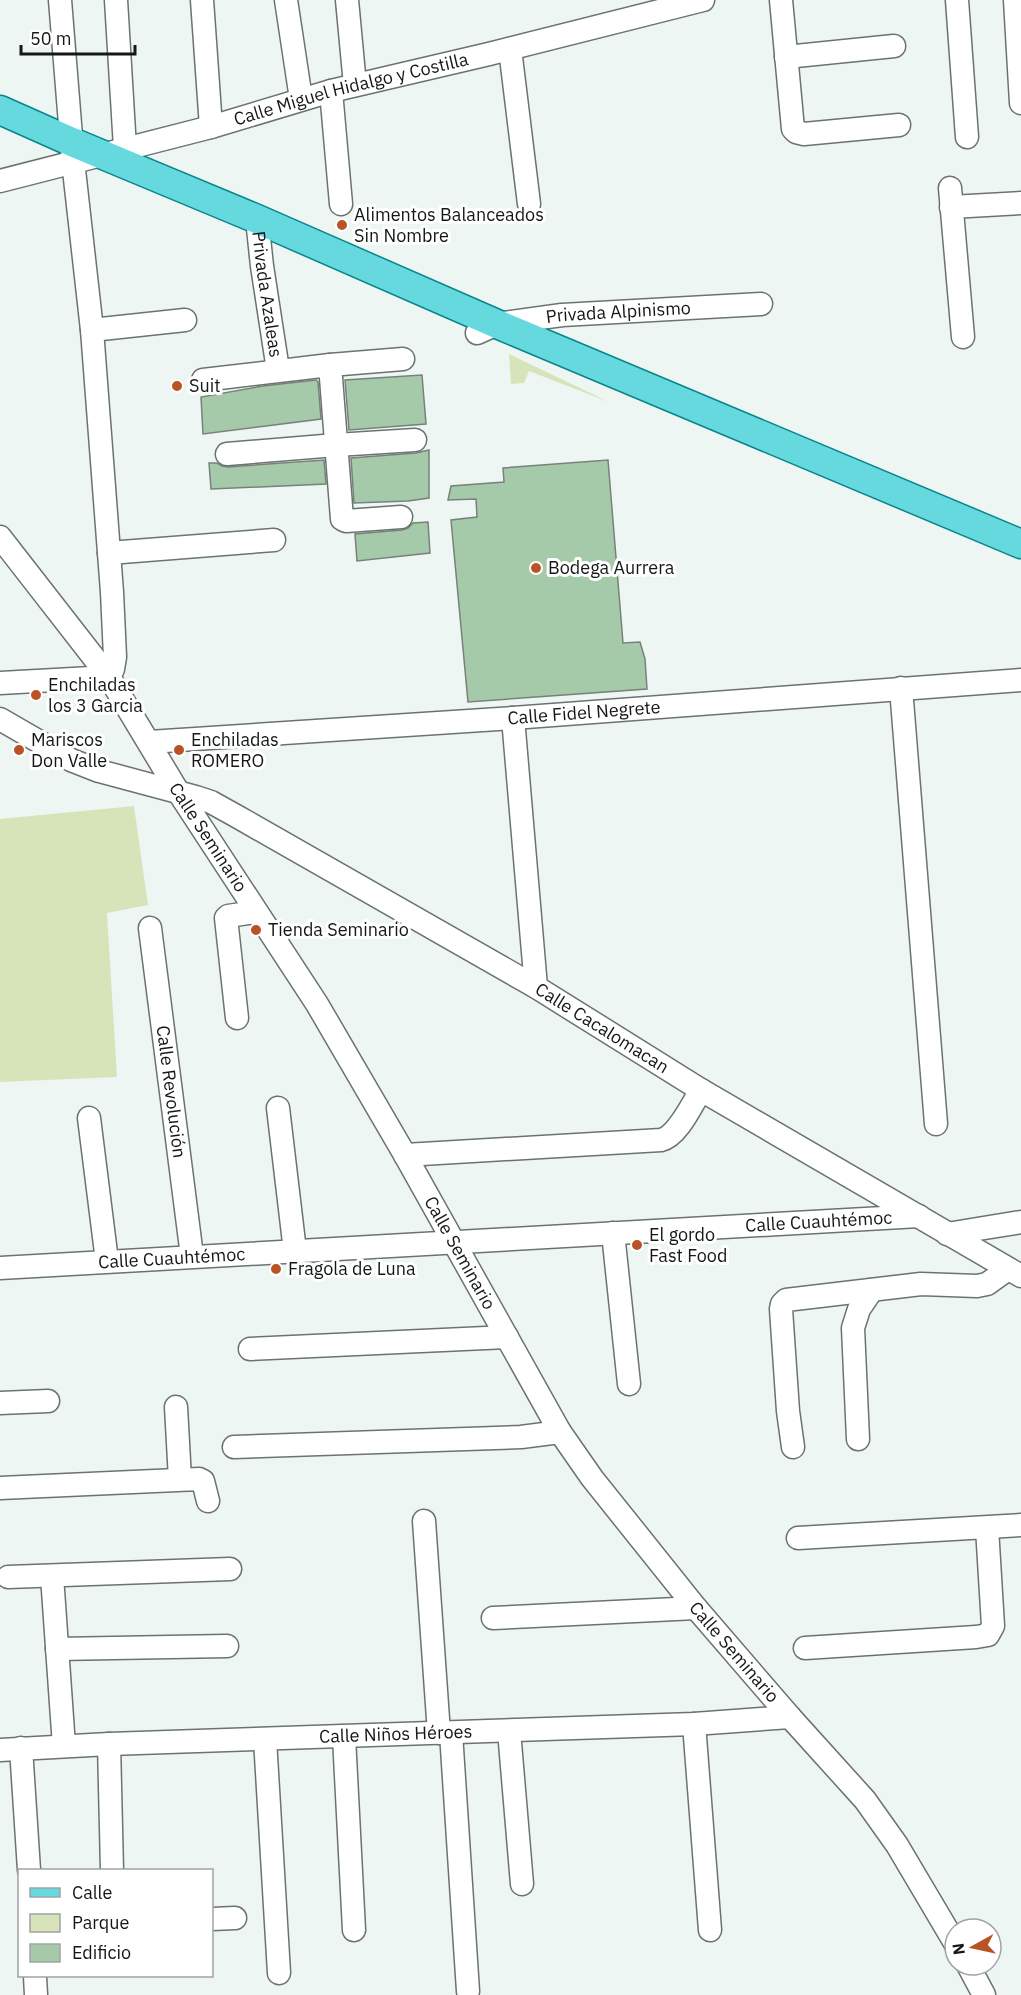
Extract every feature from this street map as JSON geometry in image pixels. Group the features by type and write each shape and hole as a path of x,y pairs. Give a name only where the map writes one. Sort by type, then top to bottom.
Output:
{"main road":[{"path":"0,110 72,152 113,151 258,229"},
{"path":"0,129 72,152 258,229 1021,561"},
{"path":"487,328 1021,544"}],"street":[{"path":"0,683 109,677 115,657 92,330 72,152 60,0"},
{"path":"113,151 116,0"},
{"path":"202,0 211,127"},
{"path":"286,0 303,72 315,95 341,204"},
{"path":"300,0 303,72"},
{"path":"347,0 355,85"},
{"name":"Calle Miguel Hidalgo y Costilla","path":"113,151 211,127 315,95 703,0"},
{"path":"782,0 791,126 796,132 804,134 899,125"},
{"path":"957,0 967,137"},
{"path":"1015,0 1021,103"},
{"path":"786,57 894,46"},
{"path":"510,49 529,204"},
{"path":"0,181 72,152"},
{"path":"963,337 950,198 1021,203"},
{"name":"Privada Azaleas","path":"258,229 278,370"},
{"name":"Privada Alpinismo","path":"487,328 562,315 761,304"},
{"path":"92,330 185,320"},
{"path":"204,380 278,370 403,359"},
{"path":"330,365 342,519 346,521 401,518"},
{"path":"227,454 336,444 415,440"},
{"path":"109,554 274,540"},
{"name":"Calle Seminario","path":"2,543 109,677 177,790 317,1004 405,1155 560,1432 592,1478 696,1608 865,1800 897,1845 943,1923"},
{"name":"Calle Fidel Negrete","path":"149,742 513,718 1021,680"},
{"path":"901,688 936,1124"},
{"path":"513,718 536,987"},
{"name":"Calle Cacalomacan","path":"0,719 71,760 99,771 177,790 212,802 536,987 701,1090 1014,1273"},
{"path":"237,1018 226,918 231,915 255,912"},
{"name":"Calle Revolución","path":"150,928 192,1256"},
{"path":"405,1155 661,1140 674,1133 701,1090"},
{"path":"278,1108 295,1251"},
{"path":"89,1118 107,1261"},
{"name":"Calle Cuauhtémoc","path":"0,1268 919,1216"},
{"path":"947,1234 1021,1222"},
{"path":"613,1233 629,1384"},
{"path":"793,1447 788,1411 781,1309 786,1300 921,1284 977,1286 1014,1273"},
{"path":"858,1439 854,1328 859,1309 872,1290"},
{"path":"250,1349 507,1337"},
{"path":"0,1403 48,1401"},
{"path":"176,1407 180,1479"},
{"path":"234,1448 521,1437 560,1432"},
{"path":"0,1488 180,1479 202,1480 208,1501"},
{"path":"424,1521 468,1991"},
{"path":"798,1538 1021,1525"},
{"path":"805,1648 988,1635 993,1626 987,1528"},
{"path":"8,1576 230,1569"},
{"path":"52,1576 64,1746"},
{"path":"493,1618 696,1608"},
{"path":"57,1649 227,1646"},
{"name":"Calle Niños Héroes","path":"10,1749 694,1724 790,1717"},
{"path":"694,1724 710,1930"},
{"path":"509,1731 522,1884"},
{"path":"344,1737 354,1930"},
{"path":"265,1739 279,1973"},
{"path":"109,1744 112,1869"},
{"path":"10,1749 29,1869"},
{"path":"213,1919 235,1918"},
{"path":"35,1977 36,1995"},
{"path":"974,1977 984,1995"}],"green space":[{"path":"509,354 609,402 529,371 524,383 511,384"},
{"path":"134,806 148,905 107,913 117,1077 0,1082 0,819"}],"building":[{"path":"422,375 426,424 349,430 345,380"},
{"path":"316,380 321,419 203,434 201,397 263,386"},
{"path":"429,450 429,498 354,503 351,458"},
{"path":"324,460 326,484 211,489 209,463 228,467"},
{"name":"Bodega Aurrera","path":"608,460 623,643 640,642 645,659 647,689 468,702 451,520 477,517 476,499 448,500 451,486 504,482 503,468"},
{"path":"428,522 430,553 357,561 355,534 402,530 413,523"}],"place":[{"name":"Alimentos Balanceados Sin Nombre","path":"342,225"},
{"name":"Suit","path":"177,386"},
{"name":"Bodega Aurrera","path":"536,568"},
{"name":"Enchiladas los 3 Garcia","path":"36,695"},
{"name":"Mariscos Don Valle","path":"19,750"},
{"name":"Enchiladas ROMERO","path":"179,750"},
{"name":"Tienda Seminario","path":"256,930"},
{"name":"El gordo Fast Food","path":"637,1245"},
{"name":"Fragola de Luna","path":"276,1269"}]}
